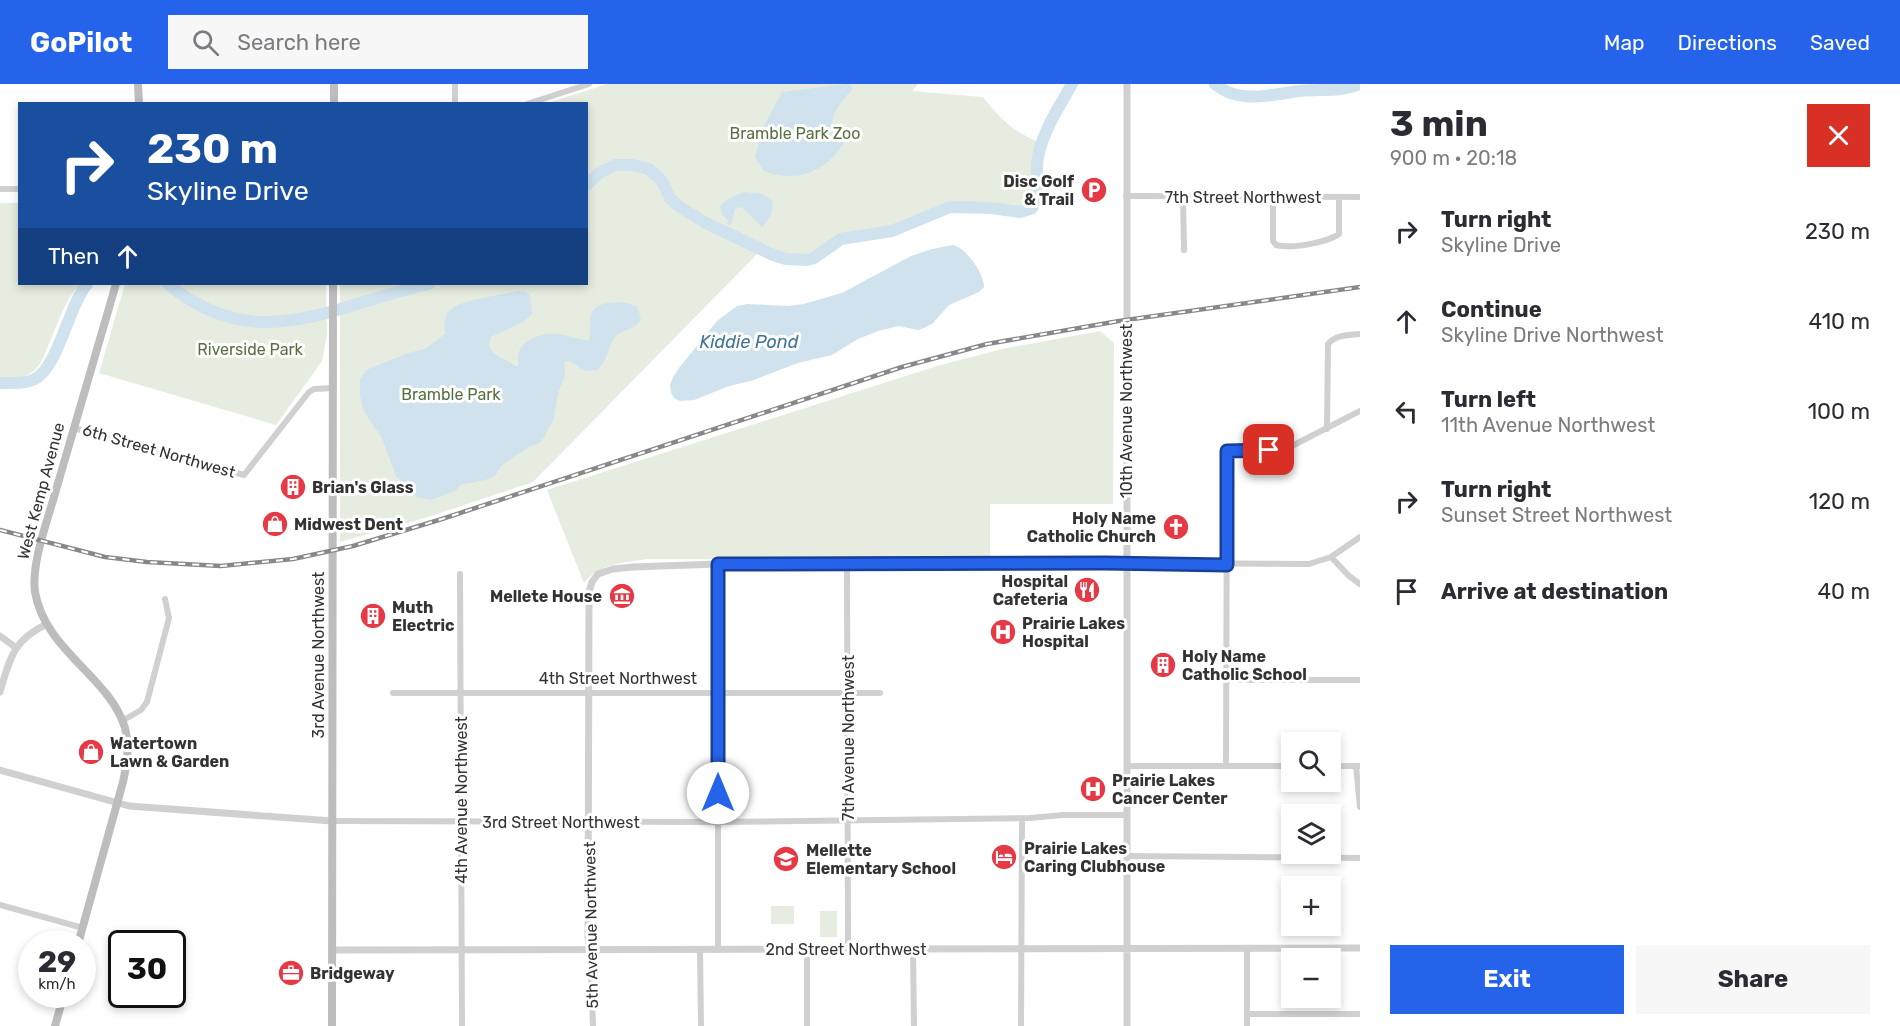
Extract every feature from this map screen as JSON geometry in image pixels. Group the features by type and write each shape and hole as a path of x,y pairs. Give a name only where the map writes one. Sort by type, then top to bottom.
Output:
{"main road":[{"path":"138,84 139,102"},
{"path":"334,84 334,102"},
{"name":"West Kemp Avenue","path":"47,624 39,608 35,592 35,568 116,285"},
{"name":"3rd Avenue Northwest","path":"332,1026 333,285"},
{"path":"47,624 55,638 108,699 122,721 127,741 128,760 83,928"},
{"path":"55,1026 60,1008"}],"street":[{"path":"455,84 455,102"},
{"path":"533,102 589,84"},
{"name":"10th Avenue Northwest","path":"1128,84 1126,196 1128,1026"},
{"path":"0,189 18,189"},
{"name":"7th Street Northwest","path":"1126,196 1360,197"},
{"path":"1183,196 1184,250"},
{"path":"1273,198 1273,241 1276,245 1283,246 1327,241 1340,234 1339,197"},
{"path":"1327,429 1327,349 1331,340 1360,334"},
{"name":"6th Street Northwest","path":"74,428 244,475 309,392 314,389 333,388"},
{"path":"1226,766 1227,451 1288,448 1360,411"},
{"path":"718,950 718,564 1309,564 1331,557 1360,537"},
{"path":"1331,557 1360,584"},
{"name":"7th Avenue Northwest","path":"847,563 848,949"},
{"name":"5th Avenue Northwest","path":"593,1026 588,937 589,592 598,574 613,569 718,564"},
{"name":"4th Avenue Northwest","path":"460,574 462,1026"},
{"path":"122,721 141,710 147,702 169,618 165,599"},
{"path":"0,692 9,659 15,647 28,634 47,624"},
{"path":"0,636 15,647"},
{"path":"1227,680 1360,680"},
{"name":"4th Street Northwest","path":"393,693 880,693"},
{"path":"1127,765 1281,766"},
{"path":"1341,766 1358,766 1360,807"},
{"name":"3rd Street Northwest","path":"0,770 117,803 141,807 332,821 718,822 1127,815"},
{"path":"1021,1026 1022,818"},
{"path":"1127,856 1360,858"},
{"path":"0,905 83,928"},
{"path":"1247,948 1247,1026"},
{"name":"2nd Street Northwest","path":"332,950 1360,948"},
{"path":"913,949 914,1026"},
{"path":"700,950 701,1026"},
{"path":"807,950 807,1026"},
{"path":"1247,1014 1360,1014"}],"green space":[{"name":"Bramble Park","path":"607,84 918,84 912,91 983,97 1009,125 1042,144 1036,173 1036,194 1032,208 1020,212 991,208 950,207 892,231 841,239 814,258 807,260 786,259 762,249 533,482 425,518 340,542 340,285 588,285 588,102 551,102"},
{"path":"0,203 18,203 18,285 79,285 66,304 44,357 35,370 18,378 0,379"},
{"name":"Riverside Park","path":"125,285 326,285 327,334 322,361 276,425 99,373"},
{"path":"1100,331 1114,343 1113,504 990,504 990,559 647,559 604,568 590,576 584,583 547,490 937,366 1002,349"},
{"path":"771,906 794,906 794,924 771,924"},
{"path":"820,911 837,911 837,937 820,937"}],"water":[{"path":"851,85 852,90 837,110 831,127 831,133 842,138 843,144 836,154 828,162 809,173 787,176 764,171 755,157 763,128 782,92"},
{"path":"744,192 762,194 772,200 771,215 762,227 742,207 735,209 731,225 727,224 728,220 722,214 720,207 728,199"},
{"name":"Kiddie Pond","path":"953,245 963,251 973,262 981,275 984,287 979,292 949,305 933,323 924,328 918,330 899,326 878,331 858,339 832,355 798,363 694,400 680,401 675,399 671,393 670,385 679,368 717,321 737,306 804,304 842,293 911,256"},
{"path":"518,291 526,292 530,296 532,314 523,322 491,337 489,345 493,353 516,366 519,365 518,357 523,345 541,335 556,334 589,340 592,312 601,305 614,302 633,305 637,307 641,318 636,325 615,337 603,363 597,370 586,371 569,361 564,362 565,376 558,393 554,418 538,444 530,446 501,466 495,476 489,479 460,485 457,490 431,500 417,497 396,476 382,438 364,412 360,396 360,380 366,370 408,353 425,349 445,334 446,316 449,311 462,303"}],"waterway":[{"path":"588,184 599,173 615,165 633,165 649,169 662,181 670,198 677,205 704,222 773,255 786,259 807,260 814,258 841,239 892,231 950,207 991,208 1020,212 1032,208 1037,189 1037,163 1040,147 1052,119 1072,84"},
{"path":"1215,84 1224,90 1245,96 1338,89 1360,84"},
{"path":"0,383 25,382 42,374 56,351 74,307 86,285"},
{"path":"170,285 201,306 233,318 265,322 296,320 328,313 425,285"}],"railway":[{"path":"0,530 105,557 147,562 221,566 293,559 353,546 442,519 902,367 987,344 1119,321 1360,287"}],"place":[{"name":"Disc Golf & Trail","path":"1094,190"},
{"name":"Brian's Glass","path":"293,487"},
{"name":"Midwest Dent","path":"275,524"},
{"name":"Holy Name Catholic Church","path":"1176,527"},
{"name":"Hospital Cafeteria","path":"1087,590"},
{"name":"Mellete House","path":"622,596"},
{"name":"Muth Electric","path":"373,616"},
{"name":"Prairie Lakes Hospital","path":"1003,632"},
{"name":"Holy Name Catholic School","path":"1163,665"},
{"name":"Watertown Lawn & Garden","path":"91,752"},
{"name":"Prairie Lakes Cancer Center","path":"1093,789"},
{"name":"Prairie Lakes Caring Clubhouse","path":"1004,857"},
{"name":"Mellette Elementary School","path":"786,859"},
{"name":"Bridgeway","path":"291,973"}],"route":[{"path":"718,793 718,564 1140,563 1227,565 1227,451 1269,450"}],"park label":[{"name":"Bramble Park Zoo","path":"795,133"}]}
